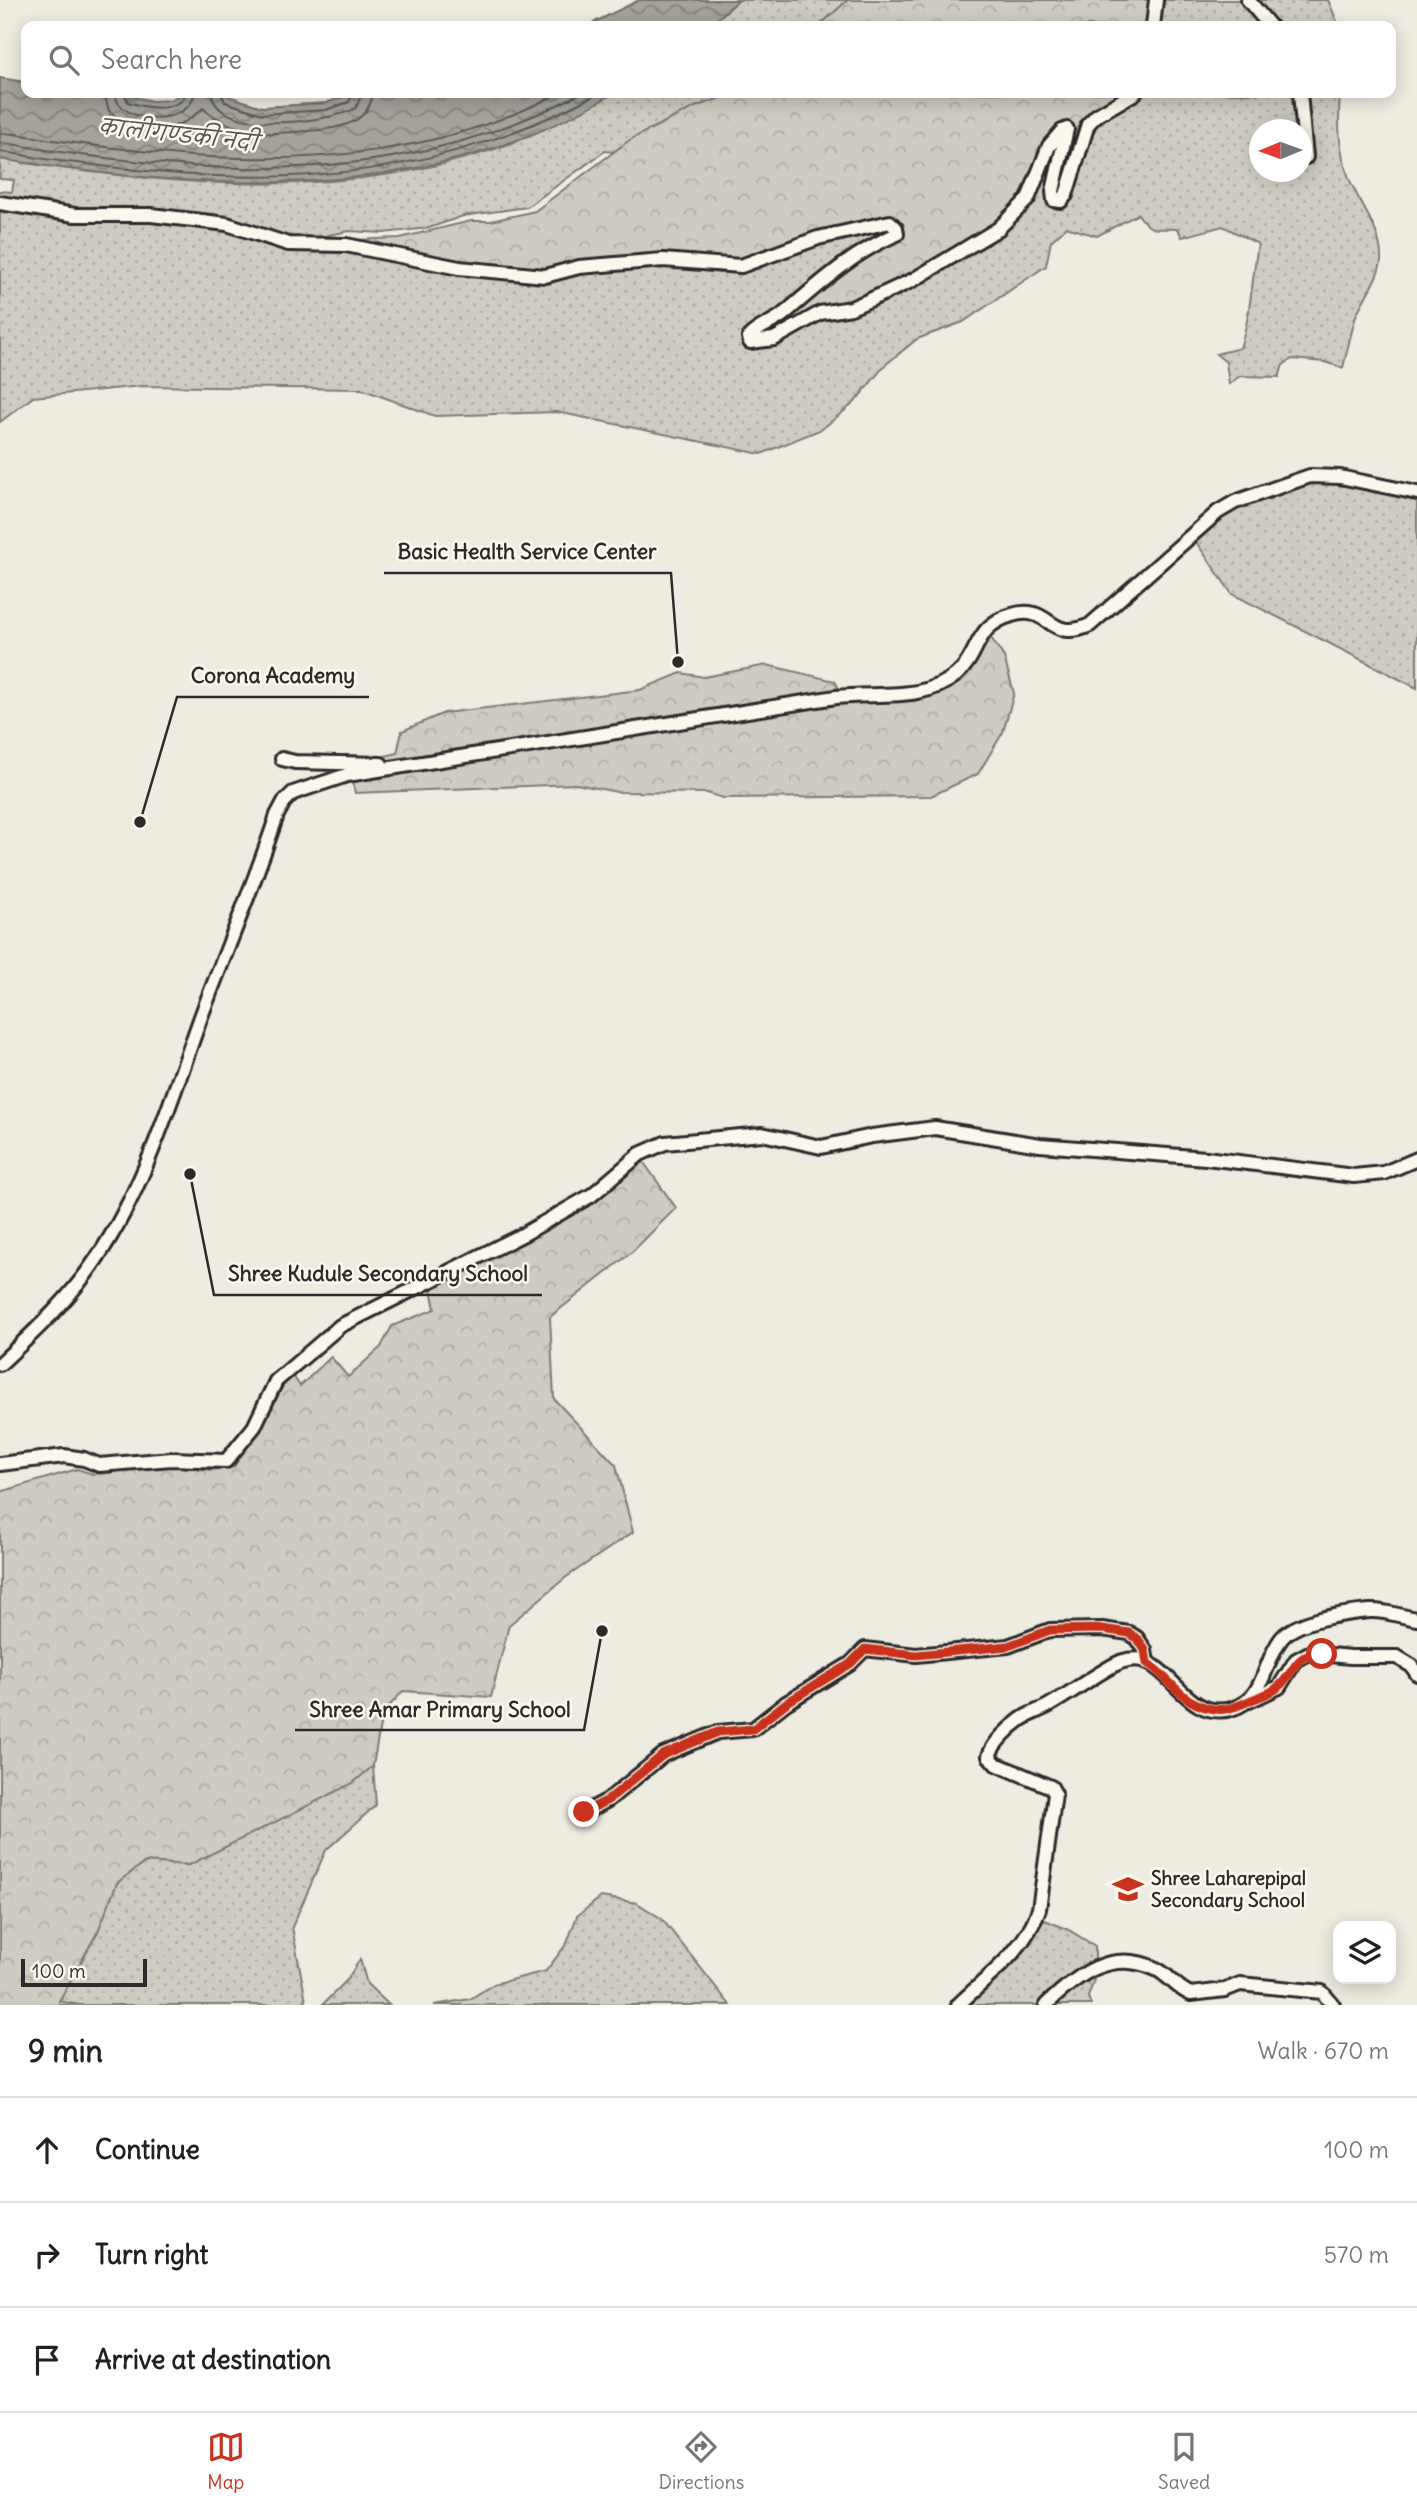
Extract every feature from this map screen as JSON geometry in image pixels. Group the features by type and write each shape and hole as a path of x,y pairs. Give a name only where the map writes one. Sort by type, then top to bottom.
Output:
{"street":[{"path":"1154,21 1156,0"},
{"path":"1248,0 1266,21"},
{"path":"0,203 75,215 151,215 227,224 288,244 346,245 459,268 535,275 559,274 579,267 663,260 741,266 818,238 890,222 896,228 897,234 850,259 774,322 754,330 749,337 750,342 755,343 786,333 820,313 850,308 872,299 913,279 998,229 1028,199 1043,167 1049,146 1067,129 1053,191 1054,200 1060,201 1066,195 1088,124 1097,115 1126,98"},
{"path":"1300,98 1302,119"},
{"path":"0,1364 42,1326 67,1297 96,1261 124,1213 174,1092 284,802 310,785 347,775 836,697 890,696 930,690 957,675 982,632 993,622 1032,612 1063,631 1073,632 1090,625 1218,512 1235,502 1310,476 1340,477 1417,493"},
{"path":"282,759 295,762 406,766"},
{"path":"0,1464 64,1456 99,1465 146,1460 226,1461 254,1427 276,1381 340,1326 524,1234 592,1195 640,1154 665,1143 762,1134 821,1147 872,1136 936,1128 1040,1145 1206,1158 1354,1176 1384,1173 1417,1159"},
{"path":"1248,1701 1261,1687 1279,1642 1298,1625 1371,1611 1417,1619"},
{"path":"578,1816 608,1800 663,1755 718,1732 753,1729 786,1703 850,1664 865,1649 916,1655 1008,1646 1050,1630 1110,1630 1129,1633 1138,1639 1145,1650 1147,1663"},
{"path":"958,2005 999,1971 1034,1925 1040,1909 1056,1807 1055,1794 1051,1787 996,1764 989,1756 1020,1719 1115,1664 1131,1659 1147,1663 1198,1705 1214,1710 1227,1710 1279,1687 1296,1660 1309,1653 1397,1657 1412,1666 1417,1674"},
{"path":"1046,2005 1089,1970 1109,1961 1155,1968 1191,1994 1225,1990 1240,1984 1284,1987 1322,1992 1333,2005"}],"green space":[{"path":"739,0 848,0 825,21 715,21"},
{"path":"848,0 1150,0 1147,21 825,21"},
{"path":"1160,0 1328,0 1337,21 1158,21"},
{"path":"604,98 722,98 656,126 613,152 605,151 527,207 463,216 429,228 383,233 349,231 299,241 237,219 83,213 0,199 0,191 12,192 14,180 0,179 0,159 126,176 190,181 253,184 317,182 380,176 443,164 504,146"},
{"path":"720,98 1114,98 1087,114 1060,197 1056,195 1064,125 1037,178 1013,209 984,234 961,244 903,280 783,332 755,338 847,267 902,234 903,224 895,217 879,217 810,234 788,246 733,263 692,254 655,255 548,270 451,263 352,240 400,238 471,221 491,221 535,211 631,139 695,107"},
{"path":"1135,98 1340,98 1339,125 1343,157 1353,188 1374,227 1381,257 1375,278 1356,316 1343,368 1325,362 1292,359 1283,365 1279,377 1240,376 1229,384 1226,362 1216,354 1240,348 1249,309 1258,244 1223,226 1182,237 1178,229 1159,229 1147,225 1138,214 1097,236 1066,227 1051,241 1046,266 963,322 917,339 884,366 854,403 822,429 761,454 557,412 435,416 361,389 142,386 33,397 0,422 0,209 86,221 171,222 550,282 587,273 653,265 720,273 756,269 816,242 884,228 886,233 844,253 791,301 746,329 743,343 756,349 781,342 814,322 853,314 990,239 1018,218 1041,188 1054,145 1089,137 1099,117"},
{"path":"1326,478 1373,490 1417,496 1417,688 1232,594 1196,542 1223,516 1238,507 1272,493"},
{"path":"987,632 1004,657 1014,693 1003,732 978,774 931,796 723,798 707,793 617,792 576,784 355,793 346,755 377,758 397,753 402,731 444,713 640,690 681,673 704,677 767,665 835,681 844,699 937,691"},
{"path":"642,1160 676,1208 632,1252 550,1317 554,1399 616,1465 633,1532 565,1578 509,1625 491,1697 403,1691 382,1714 373,1766 353,1783 189,1865 145,1862 117,1883 98,1931 59,2001 79,2005 0,2005 0,1492 77,1469 93,1474 154,1463 211,1470 234,1467 291,1373 300,1386 331,1357 348,1377 381,1347 392,1326 435,1309 431,1289 520,1244"},
{"path":"373,1766 376,1805 326,1850 292,1927 306,2001 298,2005 79,2005 59,2002 98,1931 117,1883 145,1862 189,1865 352,1783"},
{"path":"601,1897 637,1903 662,1919 730,2005 434,2005 470,1999 494,1984 546,1971 567,1943 577,1916"},
{"path":"1045,1920 1067,1929 1095,1946 1095,1977 1088,1997 1091,2005 965,2005 1007,1969 1033,1932"},
{"path":"360,1959 367,1984 389,2005 322,2005 347,1980"}],"water":[{"path":"639,0 739,0 715,21 597,21"},
{"name":"कालीगण्डकी नदी","path":"0,78 21,81 21,98 139,98 152,101 174,98 234,98 262,107 326,103 340,98 604,98 543,130 469,156 392,172 314,181 236,182 157,178 0,159"}],"place":[{"name":"Basic Health Service Center","path":"678,662"},
{"name":"Corona Academy","path":"140,822"},
{"name":"Shree Kudule Secondary School","path":"190,1174"},
{"name":"Shree Amar Primary School","path":"602,1631"},
{"name":"Shree Laharepipal Secondary School","path":"1128,1889"}],"route":[{"path":"584,1812 608,1800 648,1770 663,1755 718,1732 753,1729 786,1703 850,1664 856,1655 865,1649 887,1654 916,1655 1008,1646 1050,1630 1117,1630 1138,1639 1145,1650 1147,1663 1190,1701 1214,1710 1227,1710 1271,1693 1288,1676 1296,1660 1309,1653 1322,1654"}]}
